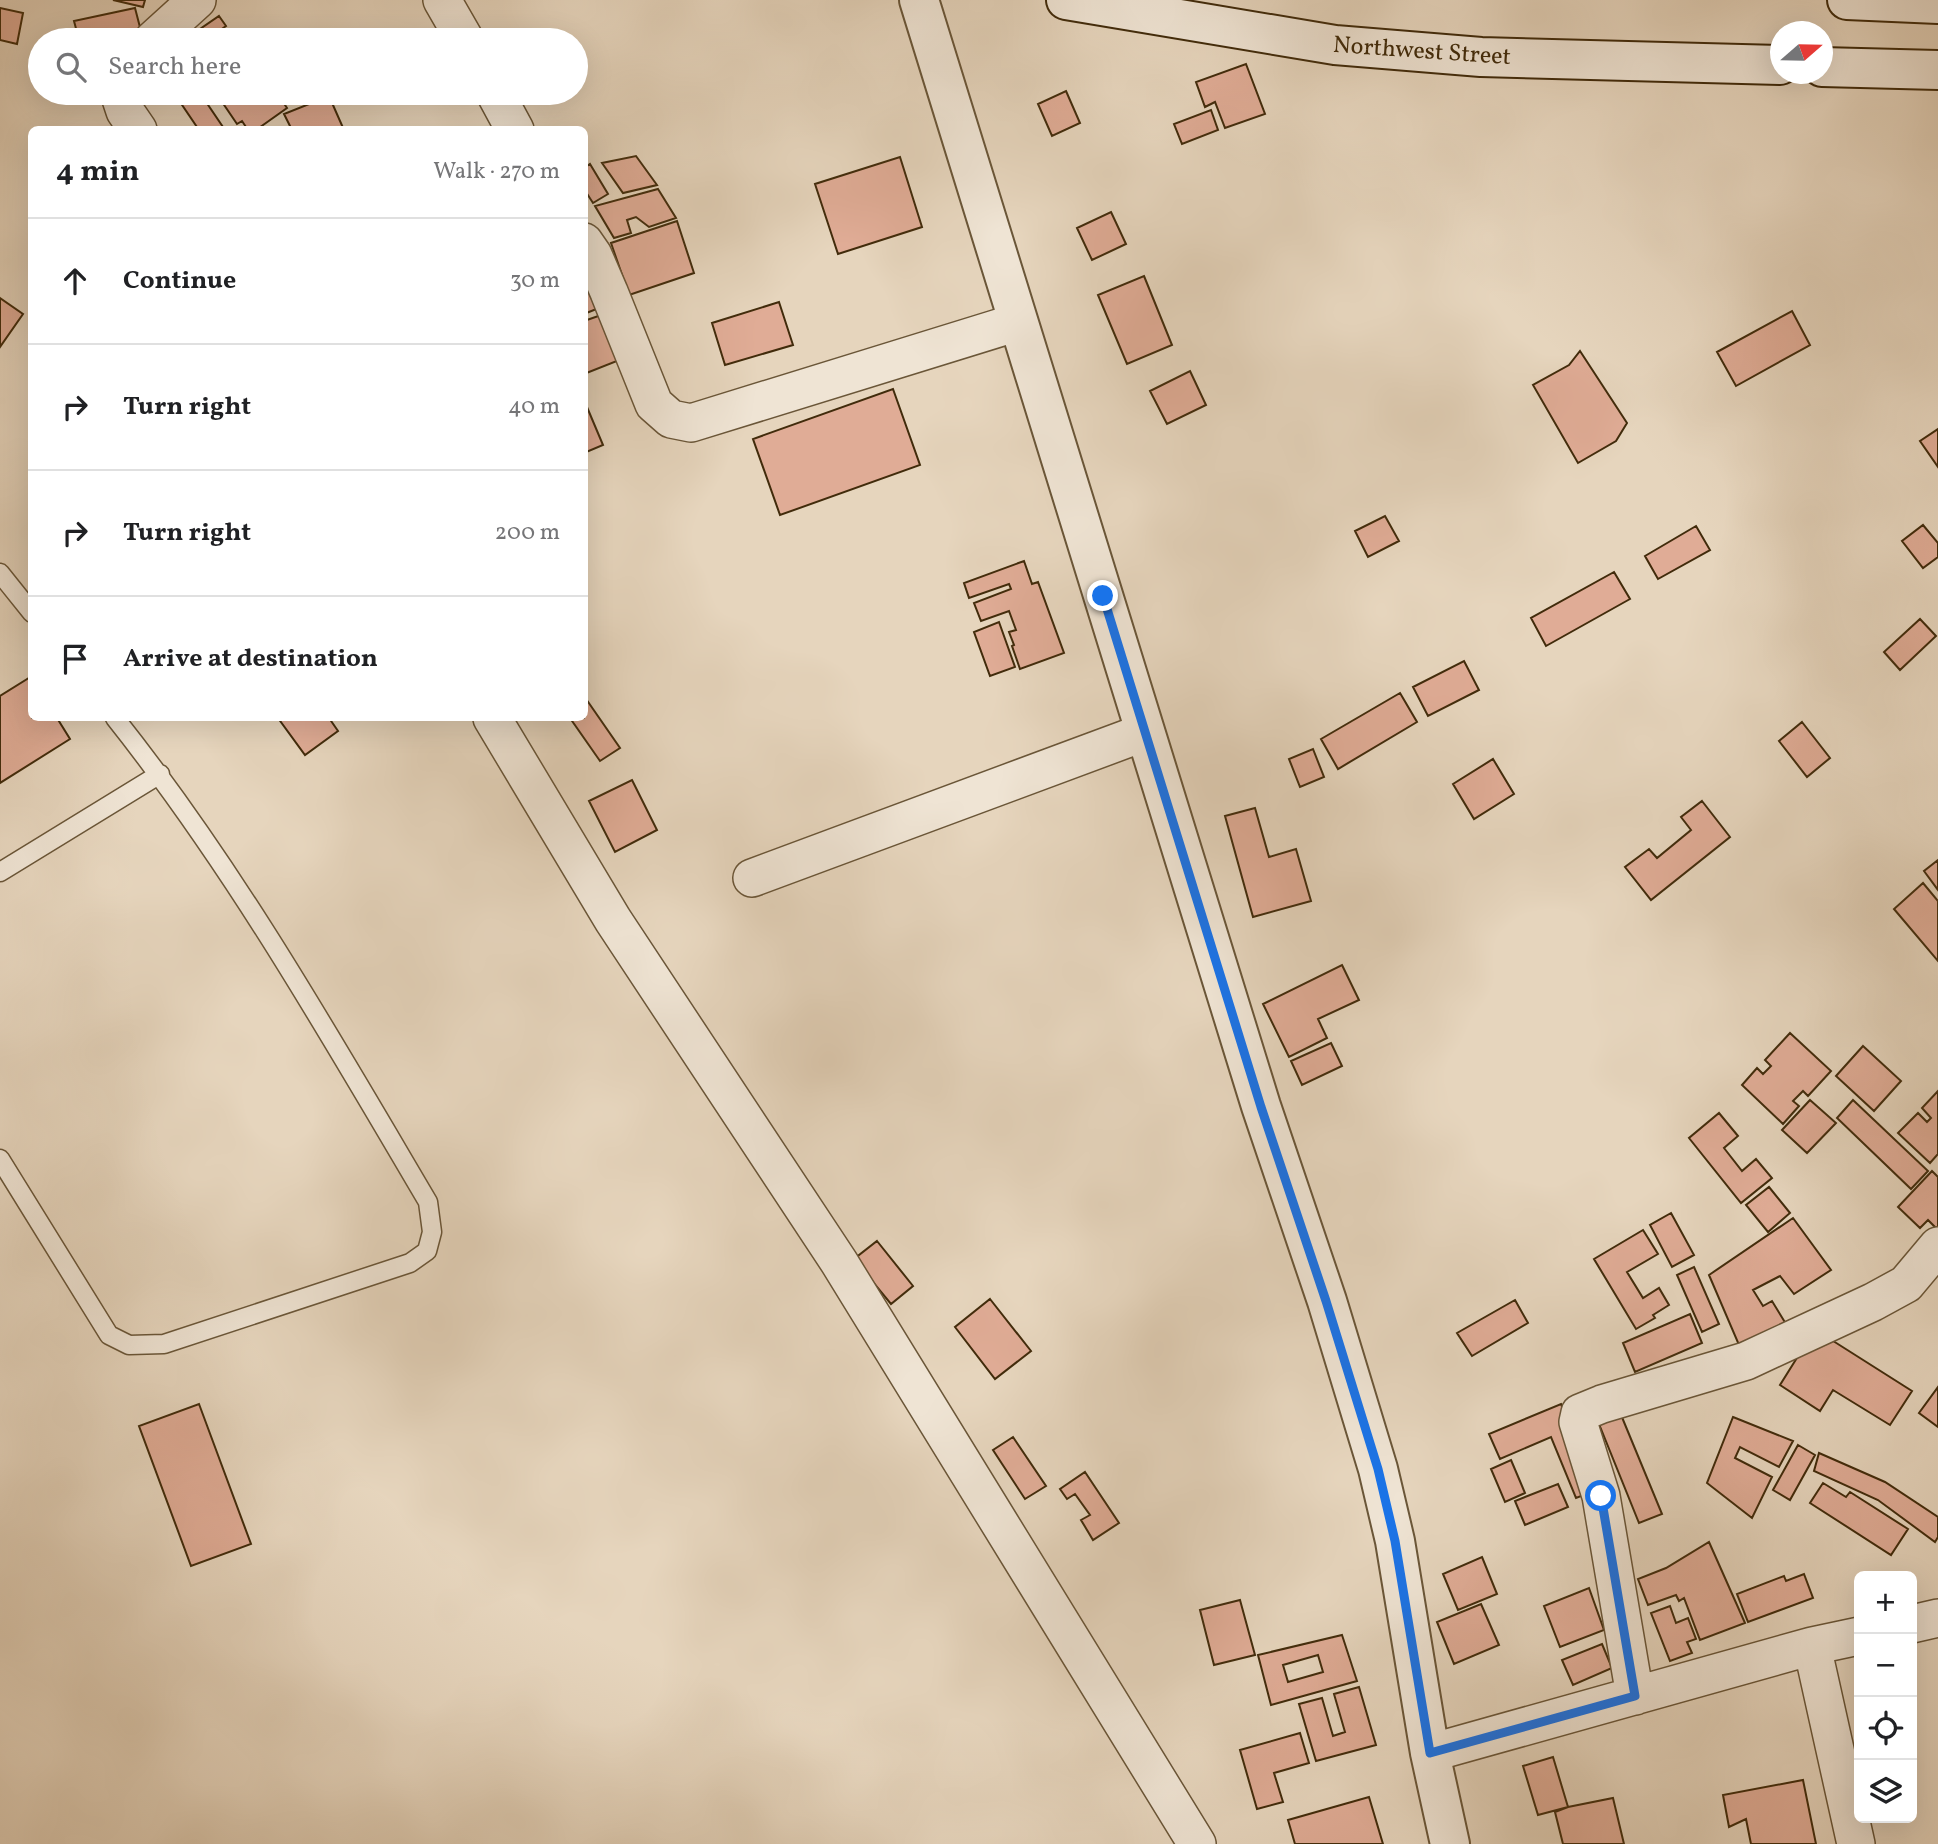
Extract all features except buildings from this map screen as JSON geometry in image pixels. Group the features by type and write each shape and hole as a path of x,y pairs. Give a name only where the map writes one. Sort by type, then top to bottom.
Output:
{"street":[{"path":"166,28 197,0"},
{"path":"442,0 458,28"},
{"path":"919,0 1261,1107 1326,1301 1378,1469 1395,1541 1430,1753 1450,1844"},
{"name":"Northwest Street","path":"1066,0 1335,45 1481,57 1770,65"},
{"path":"1847,0 1938,4"},
{"path":"1833,67 1938,70"},
{"path":"123,105 135,126"},
{"path":"502,105 514,126"},
{"path":"588,248 609,292 654,404 671,419 691,422 1018,322"},
{"path":"494,721 613,920 839,1262 1197,1844"},
{"path":"752,878 1145,732"},
{"path":"1635,1696 1601,1496 1578,1422 1580,1413 1746,1361 1873,1303 1906,1284 1938,1246"},
{"path":"1917,1623 1938,1618"},
{"path":"1430,1753 1812,1646 1854,1637"},
{"path":"1812,1646 1856,1844"}],"lane":[{"path":"0,573 28,607"},
{"path":"0,1159 109,1335 129,1345 164,1344 410,1263 428,1251 432,1231 428,1202 291,970 160,774 117,721"},
{"path":"0,872 160,774"}],"route":[{"path":"1103,596 1261,1107 1326,1301 1378,1469 1395,1541 1430,1753 1635,1696 1601,1496"}]}
